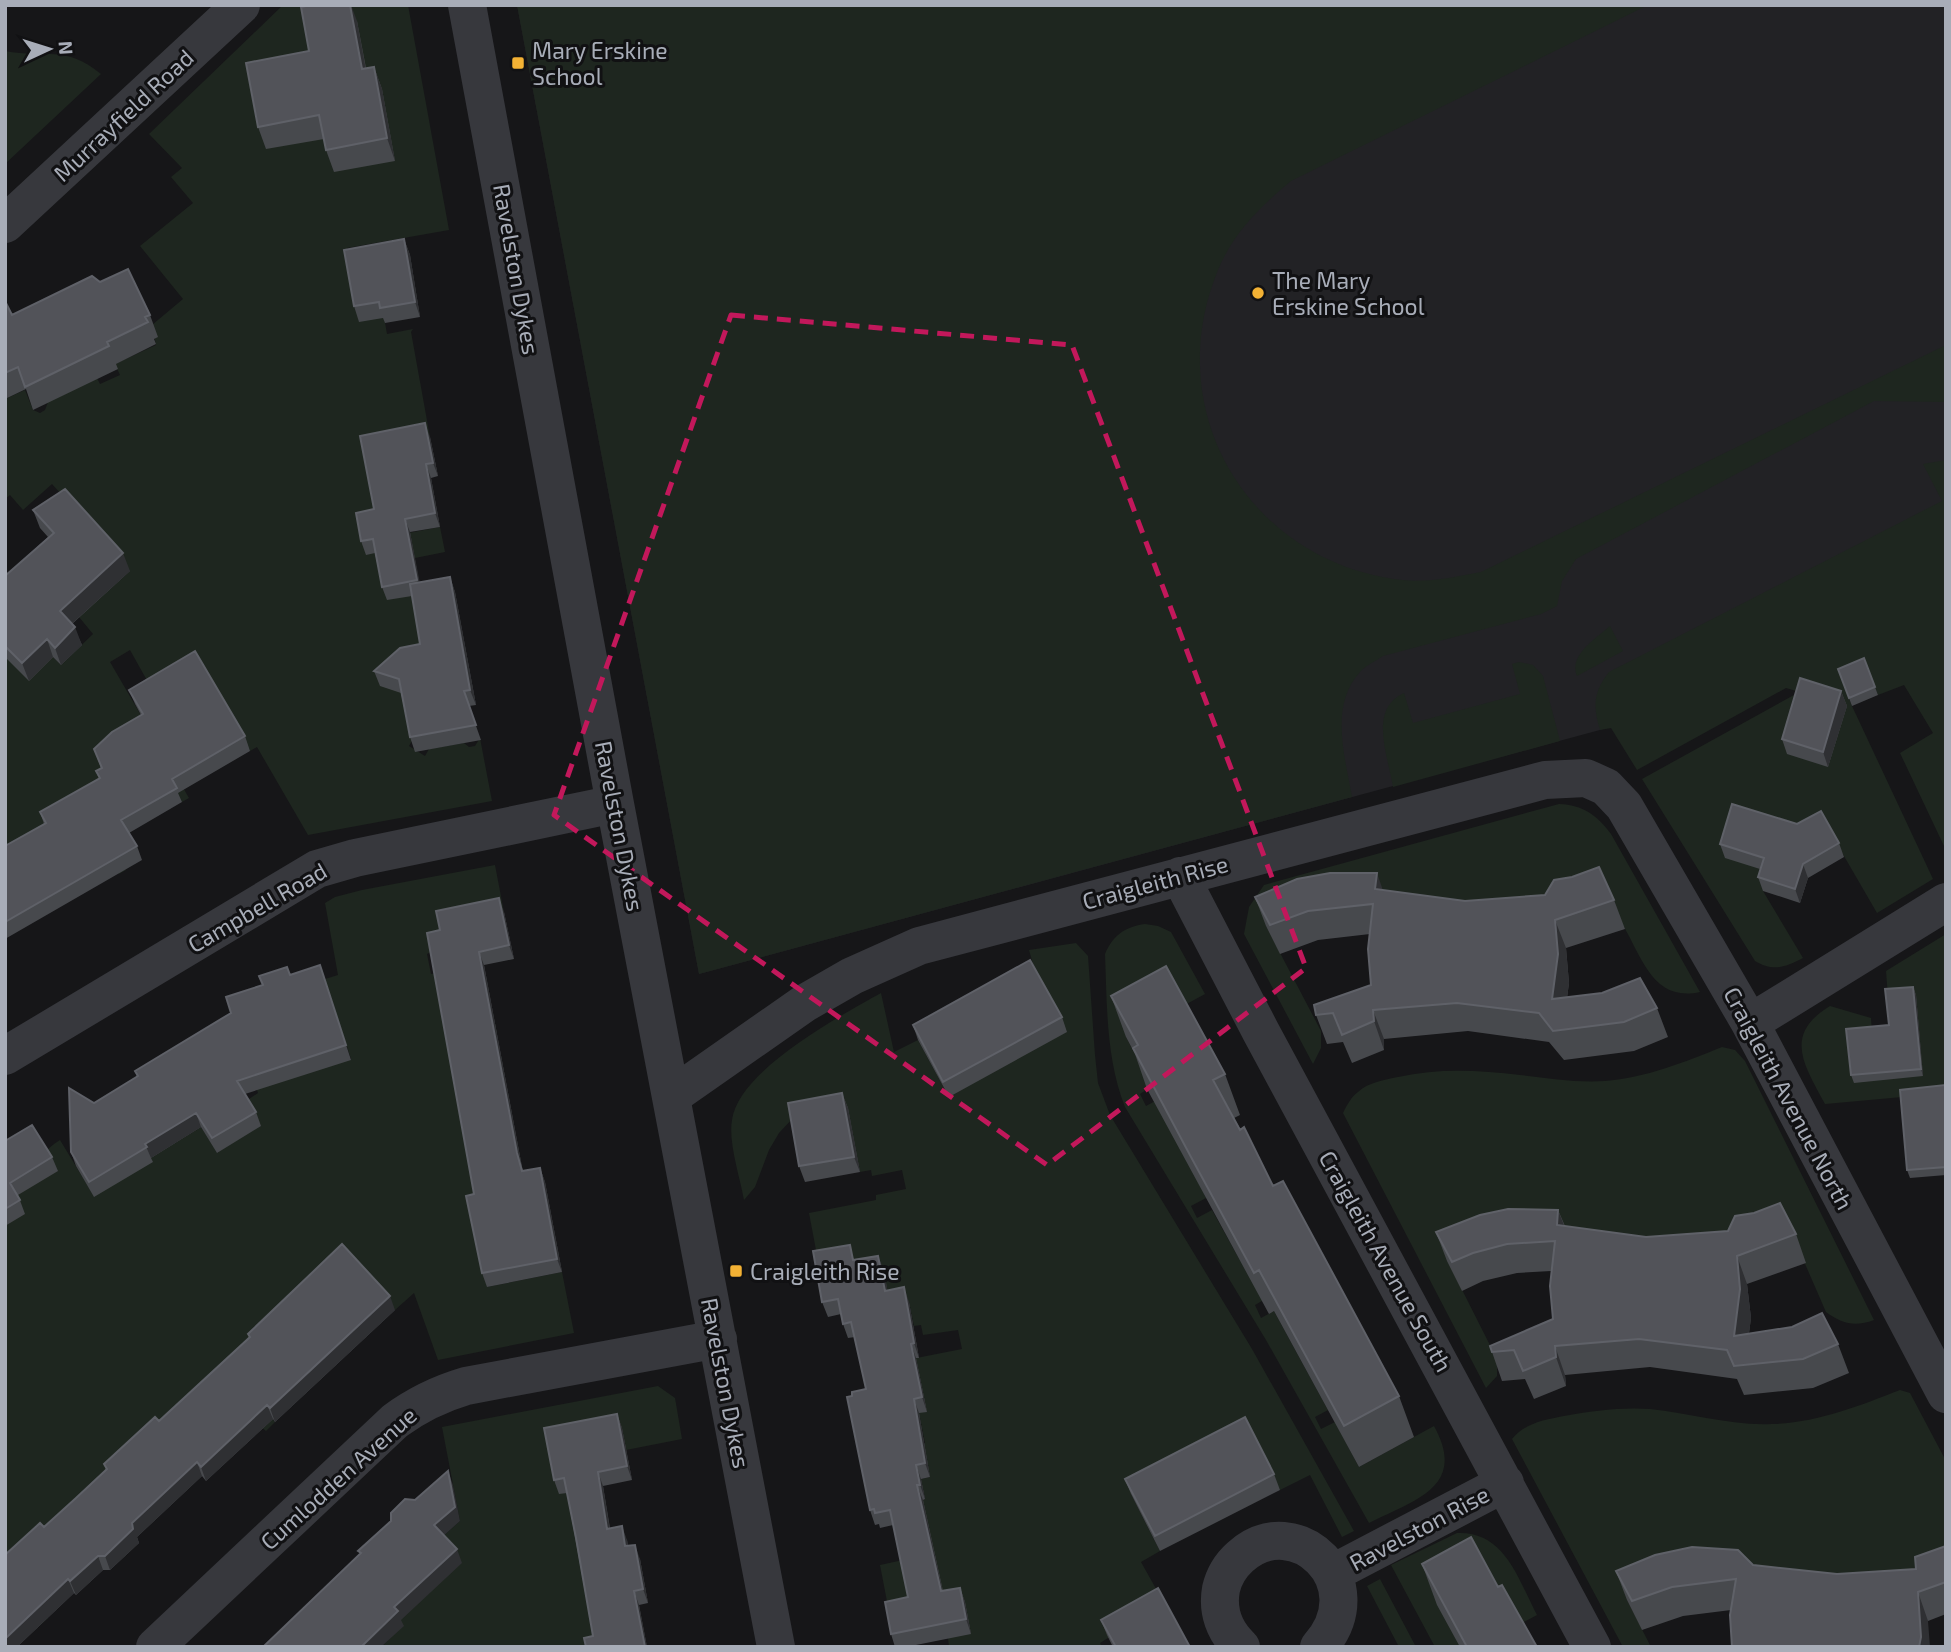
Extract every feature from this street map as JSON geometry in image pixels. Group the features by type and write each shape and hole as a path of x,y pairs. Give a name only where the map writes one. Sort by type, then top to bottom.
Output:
{"street":[{"name":"Murrayfield Road","path":"5,224 241,5"},
{"name":"Ravelston Dykes","path":"467,5 615,804 776,1647"},
{"name":"Craigleith Rise","path":"672,1096 805,1003 852,976 893,957 942,940 1558,778 1586,778 1596,781 1616,794 1624,806"},
{"name":"Campbell Road","path":"5,1056 317,869 355,858 615,804"},
{"name":"Craigleith Avenue North","path":"1624,806 1750,1023 1946,1394"},
{"name":"Craigleith Avenue South","path":"1180,876 1592,1647"},
{"path":"1750,1023 1946,902"},
{"name":"Cumlodden Avenue","path":"155,1647 395,1421 418,1404 466,1386 718,1339"},
{"name":"Ravelston Rise","path":"1333,1573 1506,1483"},
{"name":"Ravelston Rise","path":"1241,1647 1232,1638 1223,1620 1219,1601 1223,1581 1232,1564 1247,1551 1265,1543 1285,1542 1304,1546 1321,1558 1333,1573 1339,1592 1339,1612 1332,1631 1319,1647"}],"highlighted area":[{"path":"731,315 1072,345 1306,968 1047,1165 554,815"}],"shaded area":[{"path":"283,5 408,5 449,230 347,248 359,321 384,317 387,334 413,329 411,332 430,437 403,534 440,527 445,552 380,565 415,595 426,659 403,693 413,739 409,746 425,756 429,749 464,743 469,747 475,746 480,738 492,801 308,835 257,747 250,751 201,666 154,693 130,650 110,662 189,798 182,802 142,733 101,764 105,774 83,797 126,870 119,874 86,816 5,864 5,657 53,657 61,665 93,634 79,617 130,571 52,484 23,510 10,495 5,499 5,399 25,390 33,410 40,413 45,410 48,402 69,392 95,374 100,384 120,375 115,364 156,345 152,325 183,299 140,246 193,203 171,177 182,168 149,134"},
{"name":"The Mary Erskine School","path":"517,5 1946,5 1946,581 1611,727 699,974"},
{"name":"The Mary Erskine School","path":"517,5 1648,5 1291,181 1249,221 1224,257 1203,323 1200,376 1210,426 1231,472 1261,512 1301,544 1348,568 1412,581 1481,572 1946,345 1946,402 1874,401 1576,559 1562,581 1557,606 1541,614 1383,656 1368,665 1350,685 1342,716 1343,748 1352,797 699,974"},
{"path":"5,51 66,56 77,59 101,74 5,164"},
{"path":"1946,460 1946,844 1944,846 1900,753 1933,733 1904,685 1878,695 1866,666 1841,677 1933,879 1877,913 1826,825 1769,872 1763,891 1803,958 1779,967 1762,964 1755,961 1642,779 1794,695 1790,709 1800,712 1847,706 1786,688 1637,770 1611,728 1600,730 1596,714 1597,693 1609,672 1942,501 1923,464"},
{"path":"1610,626 1623,651 1577,676 1575,668 1580,654"},
{"path":"1519,662 1533,665 1543,676 1560,741 1393,787 1383,722 1386,710 1393,700 1404,693 1413,723 1520,694 1512,664"},
{"path":"1559,804 1575,806 1589,812 1611,834 1700,992 1671,991 1661,985 1644,965 1624,927 1266,926 1321,1031 1321,1048 1313,1064 1244,934 1249,907 1264,885"},
{"path":"495,865 504,912 427,954 431,974 437,973 449,1032 495,1023 497,1033 449,1042 498,1233 487,1287 562,1272 574,1333 438,1360 414,1293 395,1310 367,1280 248,1393 275,1422 266,1431 215,1389 44,1613 48,1618 37,1628 5,1593 5,1226 26,1178 41,1157 60,1140 94,1196 134,1131 175,1143 201,1127 218,1153 246,1101 258,1093 247,1059 351,1059 325,979 338,975 325,903 335,897 362,890"},
{"path":"1145,924 1171,932 1205,994 1126,1037 1152,1086 1140,1094 1146,1106 1159,1099 1206,1198 1191,1206 1197,1218 1212,1210 1237,1255 1267,1298 1255,1305 1261,1318 1274,1311 1328,1410 1315,1417 1321,1429 1335,1422 1359,1467 1434,1426 1443,1447 1445,1464 1431,1489 1403,1507 1369,1523 1266,1340 1125,1107 1111,1051 1105,954 1120,933"},
{"path":"1946,934 1946,1093 1825,1104 1805,1064 1802,1040 1806,1028 1815,1017 1830,1006 1871,1018 1872,1034 1923,1076 1888,997 1886,971"},
{"path":"1076,943 1088,956 1098,1083 1110,1115 1252,1349 1354,1531 1342,1537 1310,1475 1280,1490 1250,1433 1131,1494 1160,1551 1141,1562 1164,1603 1100,1643 1102,1647 949,1647 948,1638 914,1612 890,1617 880,1565 903,1560 919,1501 925,1499 921,1479 930,1477 928,1465 920,1467 916,1445 925,1443 920,1418 896,1362 962,1349 958,1330 923,1335 921,1325 914,1326 909,1302 858,1275 855,1259 819,1266 809,1213 876,1200 876,1195 906,1189 902,1170 872,1176 871,1170 860,1172 848,1109 793,1118 779,1133 769,1150 755,1187 744,1200 733,1149 732,1120 739,1101 752,1082 771,1064 818,1030 881,993 894,1052 918,1040 949,1097 1036,975 1029,950"},
{"path":"1722,1047 1735,1050 1745,1061 1874,1320 1849,1323 1826,1312 1792,1234 1448,1262 1497,1359 1497,1376 1486,1388 1343,1113 1349,1101 1372,1084 1413,1074 1473,1071 1573,1081 1605,1081 1650,1073"},
{"path":"658,1386 675,1398 682,1439 626,1450 622,1428 602,1486 598,1647 381,1647 403,1626 362,1571 440,1539 460,1521 442,1427"},
{"path":"1900,1390 1910,1393 1946,1461 1946,1580 1927,1597 1642,1592 1627,1600 1651,1647 1623,1647 1512,1439 1523,1429 1542,1421 1617,1409 1650,1409 1741,1423 1805,1421 1837,1413"},
{"path":"1457,1533 1473,1534 1498,1549 1516,1573 1537,1615 1488,1638 1462,1645 1435,1647 1391,1565"},
{"path":"1380,1579 1416,1647 1399,1647 1367,1586"}],"building":[{"path":"350,5 362,69 374,67 387,138 326,150 319,115 258,127 246,63 309,51 301,7"},
{"path":"404,239 415,302 380,308 379,302 354,306 344,250"},
{"path":"128,269 150,315 145,317 148,322 107,342 109,346 25,387 18,367 5,373 5,303 12,315 92,276 100,282"},
{"path":"425,423 433,463 426,464 435,513 405,519 417,580 382,587 373,539 361,541 356,513 374,509 360,436"},
{"path":"65,489 123,553 60,611 75,627 55,648 47,639 22,663 5,646 5,576 54,533 33,510"},
{"path":"450,577 470,690 464,691 476,725 410,737 399,679 374,671 400,648 420,644 410,584"},
{"path":"195,651 245,736 172,779 177,788 121,820 137,846 5,922 5,846 46,823 40,812 100,778 96,771 102,768 94,749 112,732 143,714 129,690"},
{"path":"1864,658 1875,687 1849,698 1838,669"},
{"path":"1800,678 1841,691 1823,752 1782,739"},
{"path":"1732,804 1797,824 1821,811 1839,843 1803,864 1795,889 1758,877 1764,858 1720,844"},
{"path":"1599,867 1614,900 1555,920 1558,954 1552,999 1602,993 1640,978 1657,1008 1624,1022 1553,1031 1539,1013 1457,1003 1373,1010 1374,1021 1342,1035 1333,1013 1316,1015 1314,1005 1371,985 1368,949 1373,904 1308,911 1270,925 1255,897 1297,879 1330,873 1377,873 1375,889 1465,901 1545,895 1554,880 1572,877"},
{"path":"499,898 509,945 479,952 517,1153 522,1171 540,1168 557,1259 482,1273 466,1196 474,1194 427,933 440,930 436,911"},
{"path":"1030,960 1062,1017 943,1082 913,1025"},
{"path":"320,965 346,1045 237,1081 256,1112 212,1138 196,1113 89,1182 71,1152 69,1088 94,1103 138,1076 135,1071 231,1013 226,997 263,985 259,976 287,967 290,975"},
{"path":"1166,966 1225,1074 1213,1080 1240,1130 1244,1127 1273,1186 1283,1181 1399,1396 1344,1426 1259,1270 1254,1273 1191,1157 1133,1048 1138,1045 1111,996"},
{"path":"1913,987 1921,1069 1851,1075 1846,1029 1889,1025 1885,989"},
{"path":"1945,1085 1946,1167 1907,1170 1900,1090"},
{"path":"842,1093 854,1157 799,1166 788,1103"},
{"path":"32,1125 52,1157 10,1183 20,1200 5,1209 5,1141"},
{"path":"1780,1203 1796,1234 1737,1256 1740,1289 1734,1336 1792,1327 1822,1313 1838,1344 1803,1359 1734,1366 1727,1350 1639,1339 1555,1346 1556,1357 1523,1371 1514,1350 1492,1352 1490,1346 1553,1319 1550,1286 1555,1241 1507,1244 1452,1262 1436,1232 1480,1215 1508,1209 1558,1210 1557,1225 1646,1237 1728,1231 1735,1216 1754,1213"},
{"path":"342,1244 390,1296 270,1408 267,1405 201,1467 197,1462 132,1523 133,1529 105,1556 98,1556 70,1581 68,1579 5,1639 5,1555 40,1523 44,1527 76,1498 107,1469 104,1464 155,1417 159,1421 250,1337 248,1334"},
{"path":"850,1245 853,1260 878,1256 885,1291 904,1287 914,1343 911,1344 922,1397 914,1399 925,1463 916,1465 920,1485 917,1485 941,1591 960,1588 966,1619 891,1634 885,1602 908,1597 890,1510 875,1513 874,1509 870,1510 847,1397 852,1396 852,1392 866,1389 851,1322 843,1324 838,1299 822,1302 813,1251"},
{"path":"617,1414 627,1466 598,1472 607,1529 622,1526 625,1546 635,1545 643,1589 634,1591 645,1647 586,1647 584,1638 593,1636 576,1538 564,1478 554,1480 544,1428"},
{"path":"1245,1417 1274,1474 1155,1536 1125,1479"},
{"path":"448,1471 455,1507 434,1525 457,1549 394,1607 398,1611 361,1647 263,1647 361,1553 358,1551 391,1521 391,1513 405,1499 415,1500"},
{"path":"1471,1537 1498,1587 1502,1585 1537,1647 1467,1647 1422,1564"},
{"path":"1946,1546 1946,1582 1918,1592 1921,1637 1919,1647 1732,1647 1730,1615 1736,1579 1672,1587 1632,1601 1616,1571 1655,1555 1692,1547 1738,1550 1753,1565 1837,1574 1916,1569 1915,1557"},
{"path":"1158,1588 1190,1647 1116,1647 1101,1620"}],"place":[{"name":"Mary Erskine School","path":"518,63"},
{"name":"The Mary Erskine School","path":"1258,293"},
{"name":"Craigleith Rise","path":"736,1271"}]}
